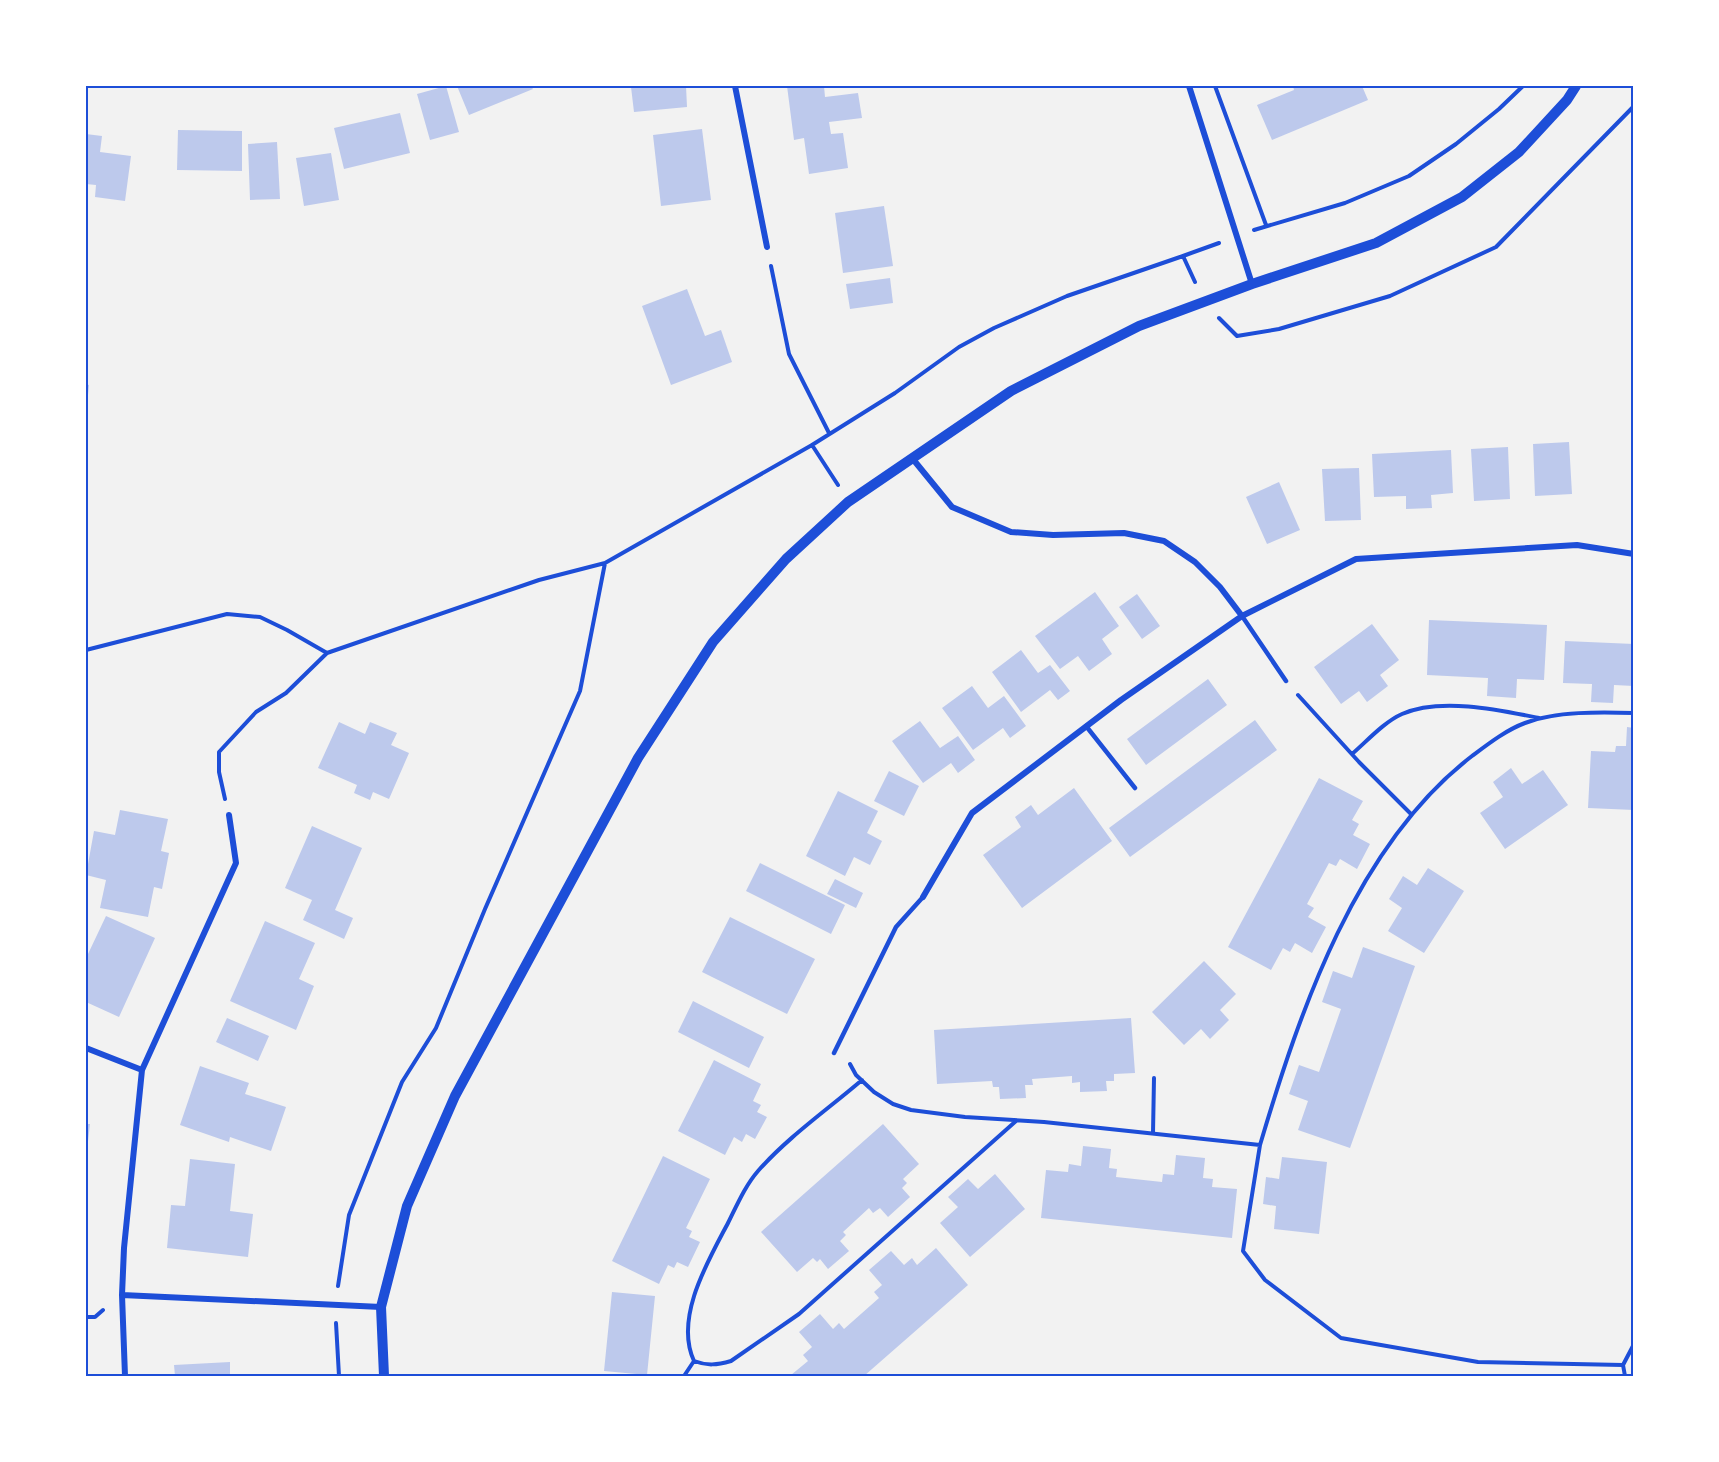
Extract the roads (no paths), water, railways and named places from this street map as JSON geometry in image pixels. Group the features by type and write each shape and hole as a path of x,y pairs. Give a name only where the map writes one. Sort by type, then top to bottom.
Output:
{"street":[{"path":"735,86 767,247"},
{"path":"1189,86 1252,284"},
{"path":"384,1377 381,1306 407,1206 455,1096 638,758 712,642 786,559 848,501 1011,391 1139,327 1252,284 1376,243 1462,197 1519,152 1567,100 1576,86"},
{"path":"911,458 952,507 1011,532 1124,533 1164,541 1196,561 1242,616"},
{"path":"923,897 972,813 1086,726 1242,616 1356,559 1577,545 1634,554"},
{"path":"125,1377 122,1295 124,1248 142,1070 236,863 229,815"},
{"path":"86,1048 142,1070"},
{"path":"122,1295 381,1306"}],"lane":[{"path":"1242,616 1286,681"},
{"path":"1086,726 1135,788"},
{"path":"834,1053 896,927 923,897"}]}
